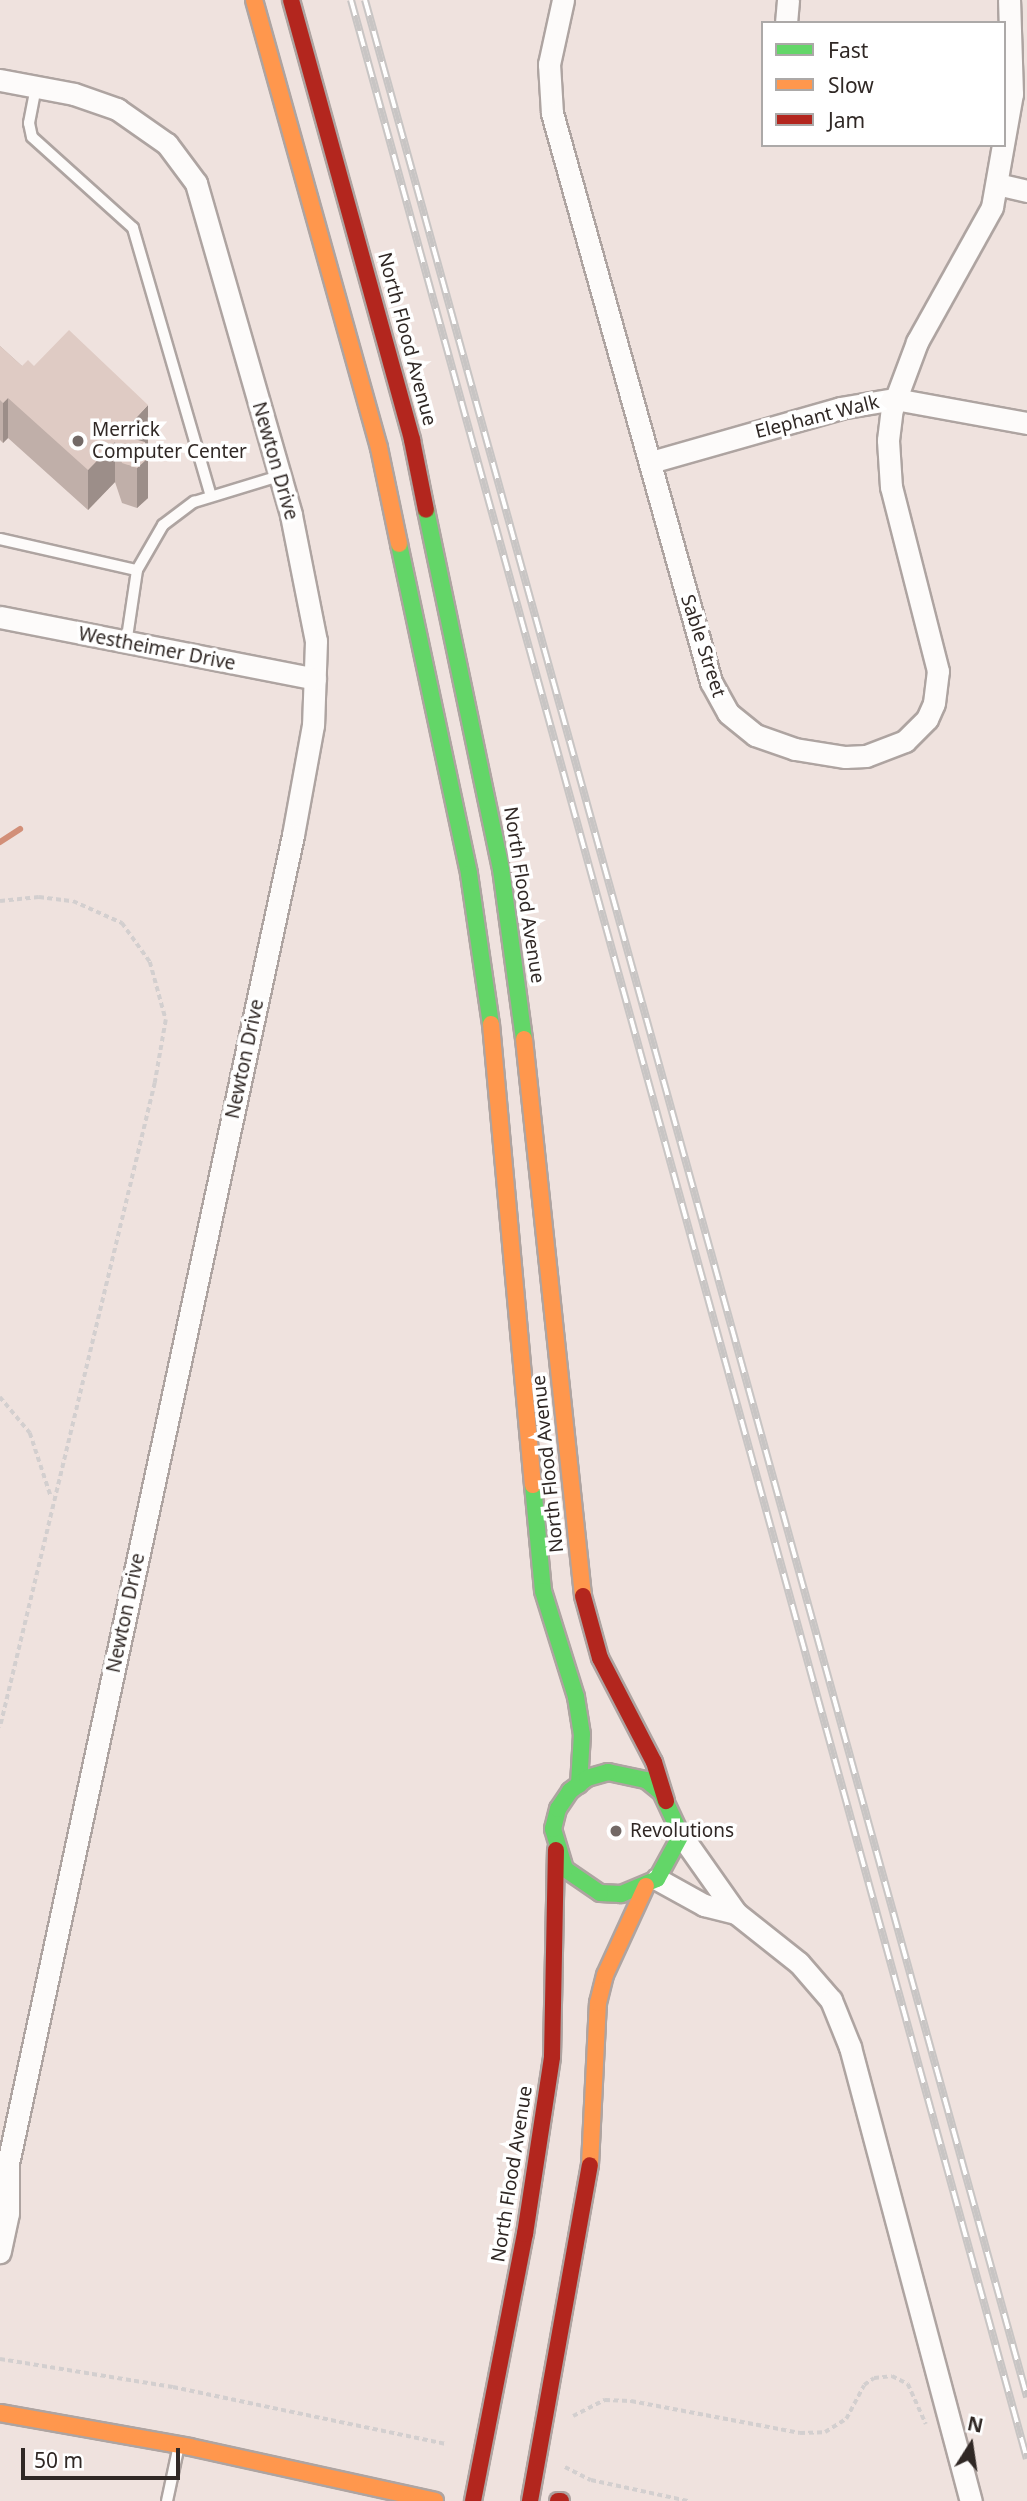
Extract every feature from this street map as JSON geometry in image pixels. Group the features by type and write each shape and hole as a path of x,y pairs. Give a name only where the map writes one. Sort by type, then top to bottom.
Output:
{"main road":[{"name":"North Flood Avenue","path":"254,0 379,448 469,874 492,1025 543,1591 576,1697 582,1734 579,1785"},
{"name":"North Flood Avenue","path":"291,0 412,440 501,869 539,1149 584,1606 600,1658 654,1762 666,1801"},
{"path":"530,2501 591,2157 598,2003 605,1975 651,1882 681,1835 666,1801 646,1780 627,1773 608,1772 579,1785 558,1809 553,1829 556,1850 565,1870 580,1884 600,1893 621,1895 651,1882"},
{"name":"North Flood Avenue","path":"473,2501 522,2247 552,2057 556,1850"},
{"path":"0,2413 179,2445 435,2501"}],"street":[{"name":"Sable Street","path":"563,0 549,64 552,113 711,682 728,713 755,736 773,743 824,756 866,756 905,741 927,719 937,687 933,641 887,466 895,399 917,342 976,242 998,184 1004,147"},
{"path":"786,21 788,0"},
{"name":"Sable Street","path":"1006,132 1012,93 1009,0"},
{"name":"Newton Drive","path":"0,80 117,109 152,130 186,167 202,201 279,476 312,606 315,679 313,725 292,843 4,2184 0,2252"},
{"path":"998,184 1027,191"},
{"name":"Elephant Walk","path":"651,462 840,408 895,399 1027,423"},
{"name":"Westheimer Drive","path":"0,617 126,644 315,679"},
{"path":"681,1835 736,1913 799,1963 831,2000 850,2047 971,2501"},
{"path":"651,1882 704,1905 736,1913"}],"lane":[{"path":"36,87 29,122 32,137 133,228 211,496"},
{"path":"126,644 137,570 145,548 163,525 194,502 279,476"},
{"path":"0,539 137,570"},
{"path":"167,2501 179,2445"}],"path":[{"path":"0,901 39,897 73,901 122,923 150,962 166,1020 155,1083 52,1499 0,1728"},
{"path":"0,1397 30,1433 52,1499"},
{"path":"0,2359 173,2387 446,2444"},
{"path":"570,2426 574,2414 606,2400 800,2433 825,2432 846,2419 864,2385 874,2378 892,2376 908,2384 922,2408 929,2435"},
{"path":"566,2454 565,2467 591,2480 688,2501"}],"building":[{"path":"69,330 148,405 120,435 145,442 148,458 137,468 122,463 115,442 88,470 8,398 3,403 0,400 0,346 22,366 28,360 34,366"}],"waterway":[{"path":"0,842 20,829"}],"railway":[{"path":"351,0 1027,2459"},
{"path":"365,0 1027,2397"}],"traffic: fast":[{"path":"426,510 501,869 524,1039"},
{"path":"399,544 469,874 491,1024"},
{"path":"533,1485 543,1591 576,1697 582,1734 579,1785"},
{"path":"608,1772 646,1780 661,1792 681,1835 657,1879 621,1894 600,1893 565,1869 553,1829 558,1809 570,1791 587,1778 608,1772"}],"traffic: slow":[{"path":"254,0 379,448 399,544"},
{"path":"491,1024 533,1485"},
{"path":"524,1039 583,1596"},
{"path":"590,2165 598,2003 605,1975 646,1886"},
{"path":"0,2413 190,2447 435,2501"}],"traffic: jam":[{"path":"291,0 412,440 426,510"},
{"path":"583,1596 600,1658 654,1762 666,1801"},
{"path":"473,2501 525,2234 552,2057 556,1850"},
{"path":"530,2501 590,2165"}],"place":[{"name":"Merrick Computer Center","path":"78,441"},
{"name":"Revolutions","path":"616,1831"}]}
